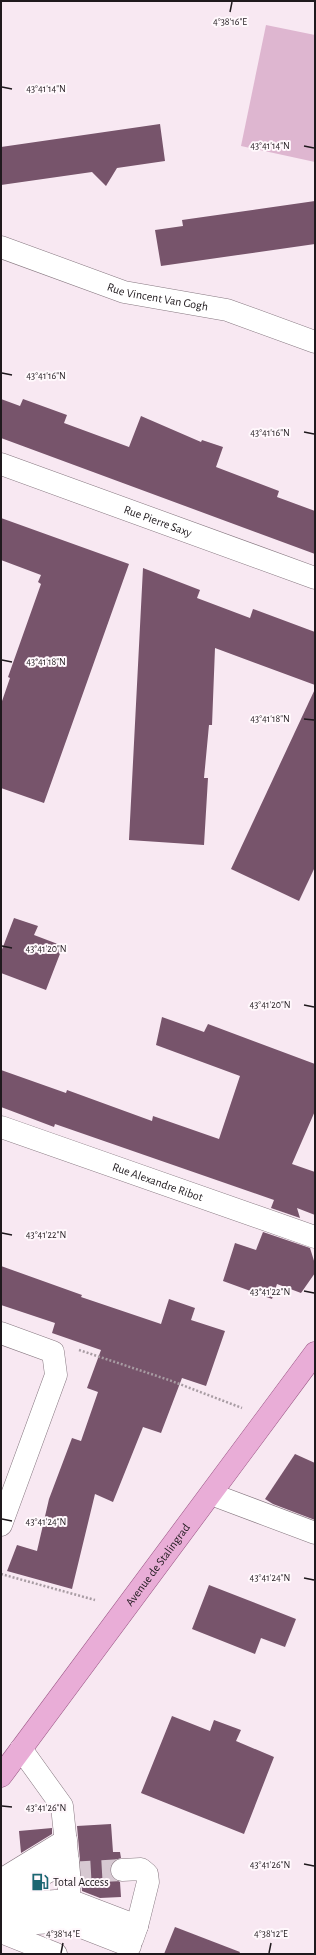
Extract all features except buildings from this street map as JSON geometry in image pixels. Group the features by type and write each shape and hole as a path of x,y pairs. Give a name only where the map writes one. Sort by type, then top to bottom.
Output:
{"main road":[{"name":"Avenue de Stalingrad","path":"1,1776 264,1424 315,1353"}],"street":[{"name":"Rue Vincent Van Gogh","path":"1,247 124,292 227,310 315,342"},
{"name":"Rue Pierre Saxy","path":"1,464 315,578"},
{"name":"Rue Alexandre Ribot","path":"1,1127 315,1237"},
{"path":"1,1333 53,1352 56,1375 1,1525"},
{"path":"211,1494 315,1533"},
{"path":"22,1749 62,1806 68,1861 69,1900 66,1921"},
{"path":"1,1880 66,1840"},
{"path":"1,1891 17,1888 68,1861"},
{"path":"122,1870 141,1870 147,1874 148,1882 131,1942"},
{"path":"1,1901 16,1904 69,1900 131,1942"},
{"path":"1,1911 23,1924 66,1921 131,1942"},
{"path":"1,1932 56,1954"}],"path":[{"path":"53,1352 70,1347 169,1380 239,1405 264,1424"},
{"path":"1,1574 95,1600"}],"shaded area":[{"path":"266,25 315,35 315,162 241,146"}],"tunnel":[{"path":"69,1873 122,1870"}],"place":[{"name":"Total Access","path":"40,1882"}]}
